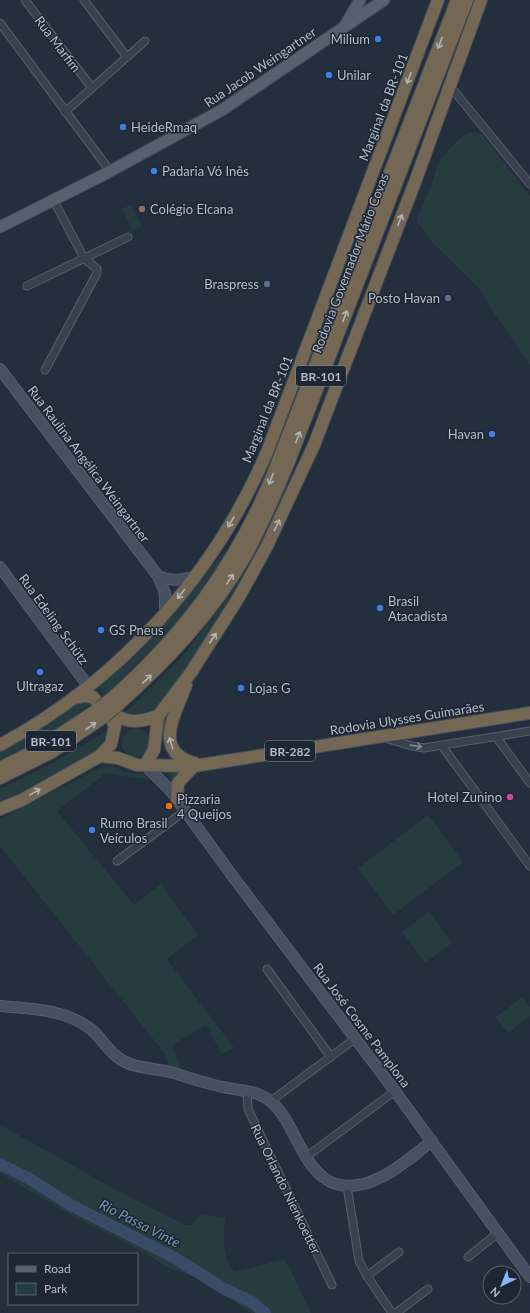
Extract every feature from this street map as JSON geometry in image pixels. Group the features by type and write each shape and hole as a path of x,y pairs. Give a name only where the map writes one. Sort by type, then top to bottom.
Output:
{"highway":[{"path":"145,765 155,743 158,716 192,671 254,572 314,444 376,283 481,0"},
{"name":"Marginal da BR-101","path":"0,745 26,731 75,698 132,649 166,613 196,576 227,529 260,467 278,423 438,1"},
{"name":"Rodovia Governador Mário Covas","path":"0,768 116,706 165,662 197,624 245,556 272,503 401,170 460,4"},
{"name":"Rodovia Governador Mário Covas","path":"116,706 203,602 231,560 256,513 273,474 460,4"},
{"path":"376,283 401,170"},
{"path":"272,503 328,408"},
{"path":"231,560 267,464 278,423"},
{"path":"173,795 178,783 197,765 180,758 173,749 169,737 173,719 192,671"},
{"path":"103,675 97,688 116,706 127,721 135,721 158,716"},
{"path":"0,809 22,800 100,756 111,744 115,726 112,720 93,697 84,696 75,698"},
{"path":"116,706 121,725 118,750 124,761"},
{"name":"Rodovia Governador Mário Covas","path":"0,779 34,762 68,742 101,713"},
{"name":"Rodovia Ulysses Guimarães","path":"100,756 112,757 130,764 163,766 197,765 530,713"},
{"path":"155,743 163,766"}],"main road":[{"name":"Rua Jacob Weingartner","path":"344,28 360,0"},
{"name":"Rua Jacob Weingartner","path":"0,227 110,171 222,110 384,0"},
{"name":"Rua Raulina Angélica Weingartner","path":"0,368 158,576 165,593 166,613"},
{"name":"Rua Edeling Schütz","path":"0,567 88,686"},
{"path":"158,576 168,581 176,581 196,576"},
{"name":"Rua José Cosme Pamplona","path":"145,765 173,795 234,878 396,1091 530,1277"},
{"name":"Rua José Cosme Pamplona","path":"163,766 173,795"},
{"path":"0,1006 49,1012 71,1017 93,1032 114,1055 128,1064 173,1073 223,1087 247,1091 271,1101 281,1113 306,1157 326,1178 336,1184 347,1186 374,1181 386,1175 432,1141"}],"street":[{"name":"Rua Marfim","path":"25,0 92,88"},
{"path":"84,0 127,57"},
{"path":"0,23 110,171"},
{"path":"65,112 145,41"},
{"path":"450,86 530,184"},
{"path":"45,370 97,273 97,269 84,258 54,200"},
{"path":"27,286 128,237"},
{"path":"379,736 412,746 442,746 530,732"},
{"path":"497,738 530,783"},
{"path":"442,746 530,866"},
{"path":"117,861 185,811"},
{"path":"267,969 331,1056"},
{"path":"271,1101 356,1038"},
{"name":"Rua Orlando Nienkoetter","path":"247,1091 248,1109 332,1285"},
{"path":"306,1157 396,1091"},
{"path":"347,1186 359,1261 367,1276 392,1313"},
{"path":"468,1257 498,1234"},
{"path":"367,1276 399,1252"},
{"path":"396,1313 428,1288"}],"green space":[{"path":"469,132 482,134 530,196 530,365 486,301 480,289 430,240 417,221 439,161 457,141"},
{"path":"131,205 142,226 133,231 122,209"},
{"path":"232,543 212,577 159,645 104,696 99,687 140,646"},
{"path":"243,570 246,572 230,603 174,687 145,718 122,716 181,658 221,606"},
{"path":"181,692 169,752 161,740 161,721"},
{"path":"84,699 92,703 36,742 0,760 0,748"},
{"path":"136,729 142,730 146,733 149,737 149,749 146,753 142,756 136,757 130,756 126,753 123,749 122,743 123,737 126,733 130,730"},
{"path":"109,730 104,747 99,754 15,798 0,804 0,789 51,764"},
{"path":"113,766 126,773 145,774 152,780 106,773 57,811 134,905 161,884 198,935 167,959 234,1048 222,1054 206,1025 172,1045 181,1069 166,1067 168,1062 165,1054 0,846 0,819 99,768"},
{"path":"166,769 182,770 172,783"},
{"path":"428,815 463,862 393,915 358,868"},
{"path":"429,912 452,943 425,963 402,932"},
{"path":"523,997 530,1007 530,1016 508,1033 496,1017"},
{"path":"2,1126 118,1191 185,1225 192,1225 200,1215 225,1217 224,1246 227,1259 234,1272 285,1259 311,1313 251,1313 228,1297 213,1290 194,1277 167,1267 145,1253 75,1217 8,1178 0,1173 0,1128"}],"waterway":[{"name":"Rio Passa Vinte","path":"0,1164 30,1179 69,1204 175,1258 223,1288 252,1302 265,1313"}],"place":[{"name":"Milium","path":"378,39"},
{"name":"Unilar","path":"329,75"},
{"name":"HeideRmaq","path":"123,127"},
{"name":"Padaria Vó Inês","path":"154,171"},
{"name":"Colégio Elcana","path":"142,209"},
{"name":"Braspress","path":"267,284"},
{"name":"Posto Havan","path":"448,298"},
{"name":"Havan","path":"492,434"},
{"name":"Brasil Atacadista","path":"380,608"},
{"name":"GS Pneus","path":"101,630"},
{"name":"Ultragaz","path":"40,672"},
{"name":"Lojas G","path":"241,688"},
{"name":"Hotel Zunino","path":"510,797"},
{"name":"Pizzaria 4 Queijos","path":"169,806"},
{"name":"Rumo Brasil Veículos","path":"92,830"}]}
